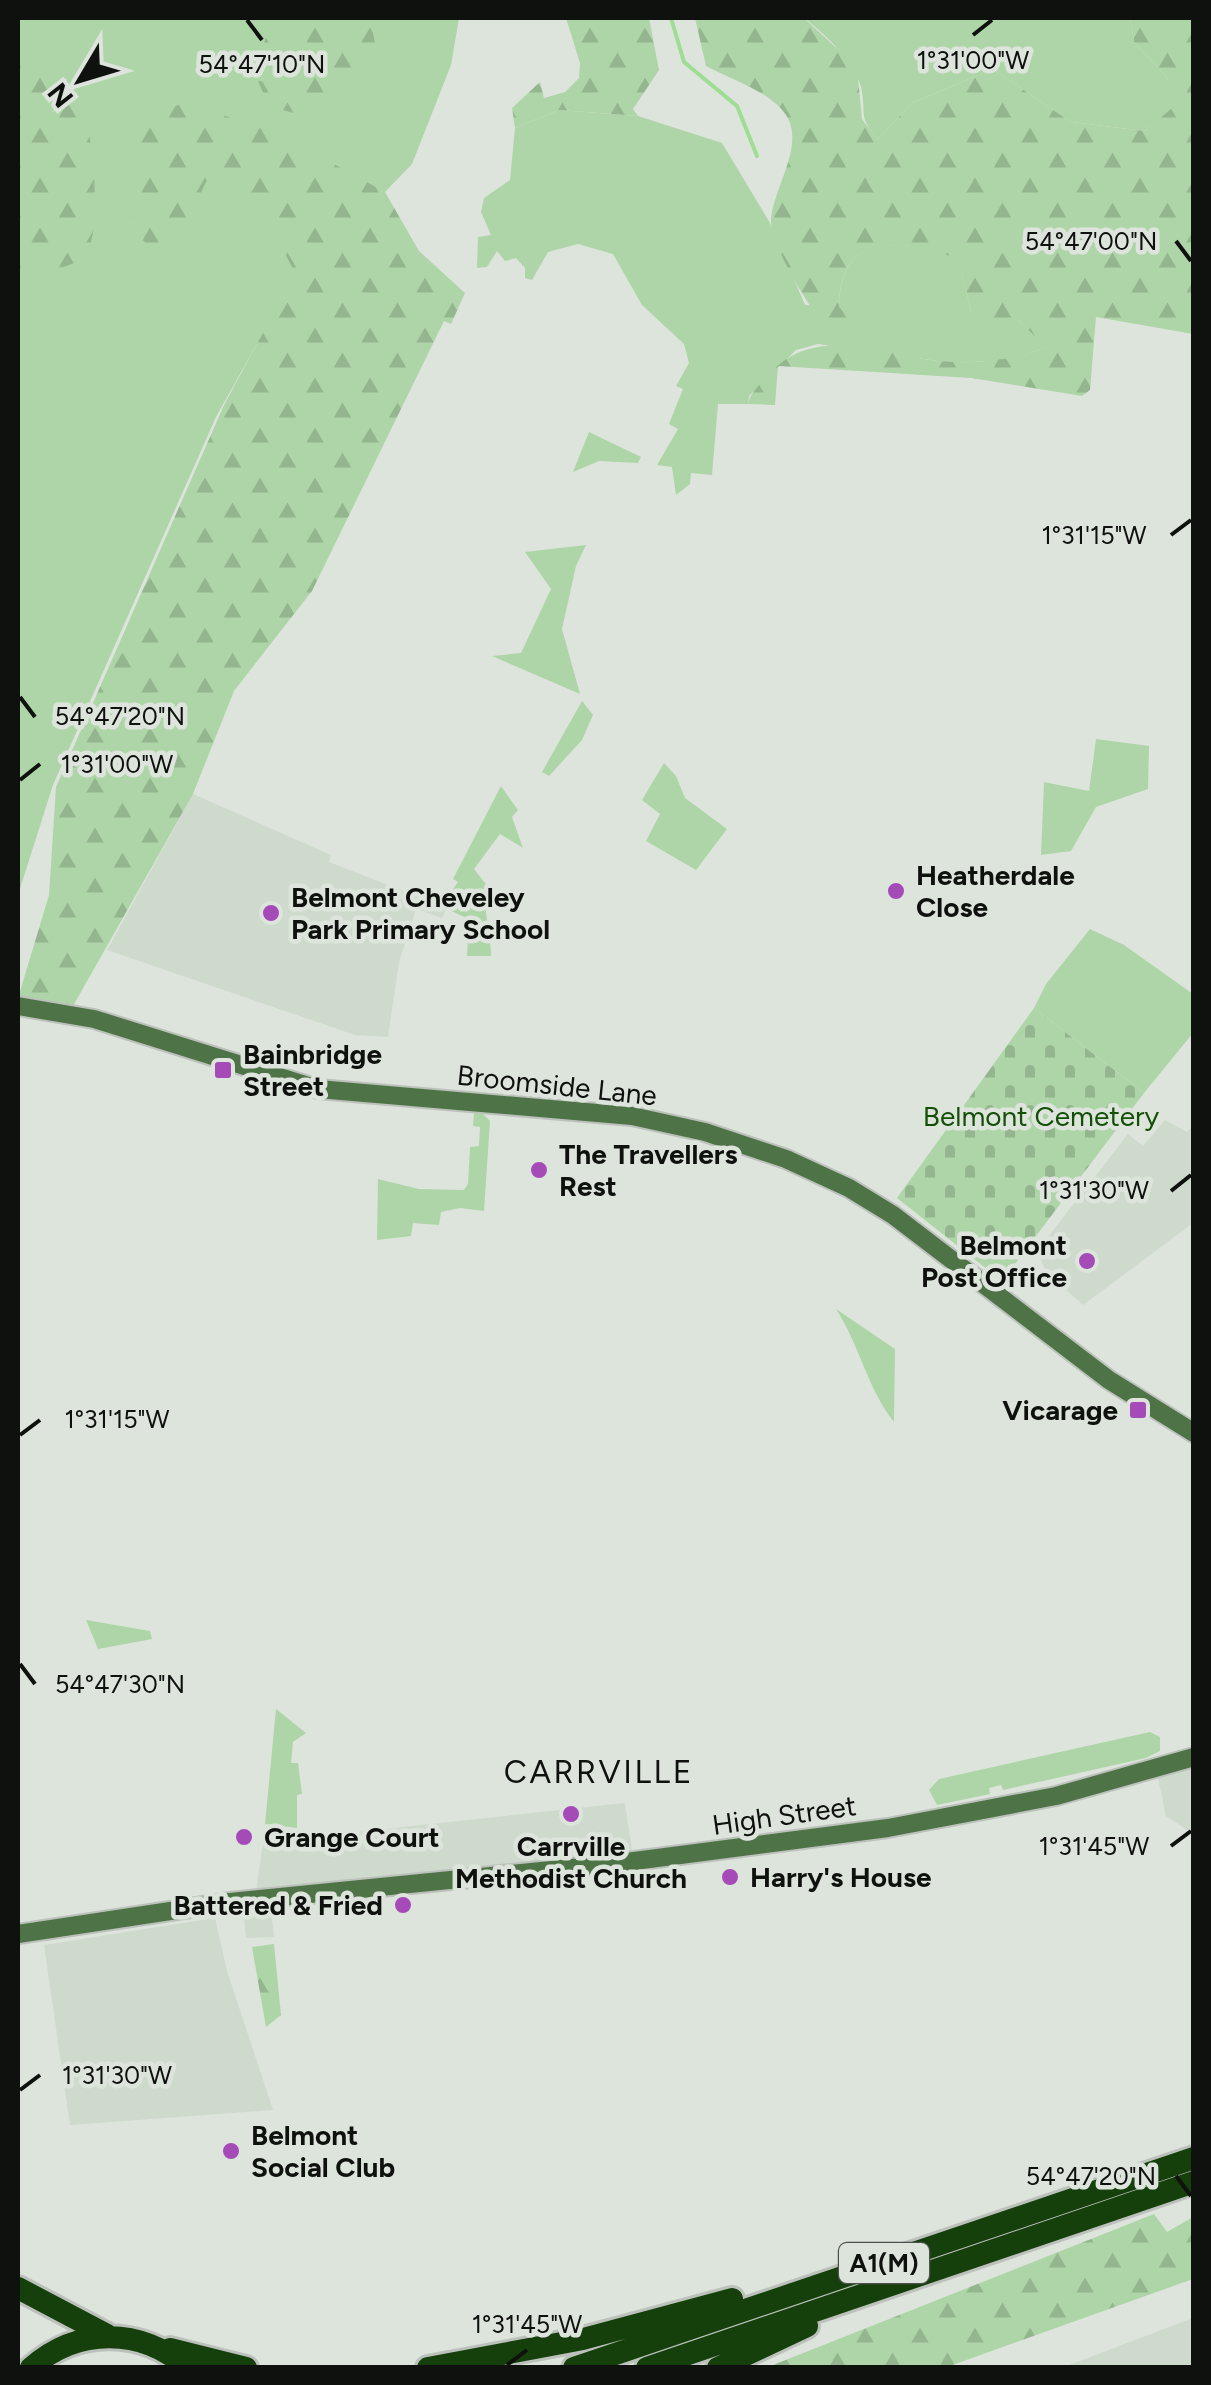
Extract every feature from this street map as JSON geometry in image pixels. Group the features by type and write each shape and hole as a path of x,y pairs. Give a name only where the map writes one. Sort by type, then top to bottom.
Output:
{"highway":[{"name":"A1(M)","path":"647,2368 1194,2158"},
{"name":"A1(M)","path":"574,2368 1194,2182"},
{"path":"428,2368 583,2339 910,2266"},
{"path":"718,2368 910,2266"},
{"path":"18,2288 110,2336 246,2368"},
{"path":"32,2368 46,2354 77,2340 110,2336"},
{"path":"156,2346 187,2368"}],"street":[{"name":"Broomside Lane","path":"18,1006 76,1014 318,1090 627,1115 705,1132 786,1158 849,1188 893,1215 1109,1380 1194,1433"},
{"name":"High Street","path":"18,1934 230,1902 611,1864 888,1828 1056,1796 1194,1757"}],"shaded area":[{"name":"Belmont Cheveley Park Primary School","path":"193,794 331,855 329,862 447,908 442,918 416,909 399,962 388,1037 355,1035 107,950"},
{"path":"1165,1120 1187,1132 1193,1125 1193,1223 1083,1305 1046,1272 1037,1251 1128,1134 1143,1146"},
{"path":"1194,1767 1193,1834 1166,1816 1158,1778"},
{"path":"625,1803 633,1858 270,1899 274,1937 246,1938 243,1906 255,1900 263,1842"},
{"path":"215,1918 227,1971 273,2110 70,2125 44,1945"},
{"path":"1193,2318 1193,2367 1064,2367"}],"green space":[{"path":"18,18 459,18 451,65 412,164 385,192 319,233 216,417 53,785 18,895"},
{"path":"273,18 370,18 377,53 359,89 297,114 269,106 258,81 296,84 313,68 306,54 298,52 283,59 259,57"},
{"path":"566,18 649,18 659,70 633,109 638,116 559,110 515,128 512,108 540,82 544,98 565,92 579,78 580,63"},
{"path":"695,18 804,18 857,67 862,119 877,140 912,103 993,69 1071,122 1145,131 1172,108 1167,77 1134,42 1130,18 1193,18 1193,334 1096,317 1090,390 1082,396 971,378 779,366 811,348 834,346 967,362 1013,357 1046,347 1018,320 997,335 971,311 958,258 896,246 863,252 850,263 842,281 839,307 851,319 828,330 793,278 773,232 773,209 792,140 786,115 760,93 706,66"},
{"path":"804,18 1130,18 1134,42 1167,77 1173,108 1145,131 1071,122 993,69 912,103 877,140 865,119 858,77 829,39"},
{"path":"18,58 27,59 84,95 95,209 88,250 78,261 18,276"},
{"path":"186,102 283,136 385,192 419,251 465,293 451,324 444,321 312,591 234,691 193,794 73,1006 18,998 49,895 56,787 224,405 295,273 260,205 237,177 208,178 176,244 152,248 131,230 137,121"},
{"path":"559,110 638,116 722,143 770,223 805,305 839,307 842,281 851,263 863,252 879,246 916,248 958,257 971,311 1018,320 1047,347 1010,360 952,363 818,344 796,350 749,396 748,404 718,404 712,475 691,473 690,484 676,495 672,467 657,465 678,429 669,424 683,389 676,386 689,363 684,344 642,305 613,254 578,244 548,252 532,280 525,278 525,268 516,258 505,261 497,251 487,267 477,268 478,237 491,235 481,212 484,198 510,180 515,128"},
{"path":"778,367 775,405 748,404 757,388"},
{"path":"589,432 641,457 638,463 599,461 573,472"},
{"path":"586,545 576,566 562,629 580,694 492,656 521,653 551,589 525,552"},
{"path":"582,701 593,715 582,740 549,776 542,772"},
{"path":"1096,739 1149,746 1148,789 1096,807 1071,851 1041,855 1044,782 1089,791"},
{"path":"664,763 676,776 685,798 727,829 696,870 646,841 660,814 642,800"},
{"path":"501,786 518,810 512,817 523,848 500,834 474,869 488,887 486,911 491,956 467,956 468,937 477,923 441,906 458,882 453,879"},
{"path":"1090,929 1124,945 1193,994 1193,1033 1144,1093 1034,1008 1046,984"},
{"name":"Belmont Cemetery","path":"1034,1008 1144,1093 1002,1281 897,1198"},
{"path":"474,1113 483,1114 490,1121 484,1211 460,1208 441,1212 439,1225 413,1223 411,1236 377,1240 378,1179 419,1189 464,1190 468,1184 470,1147 479,1146 480,1127 473,1126"},
{"path":"836,1309 895,1349 894,1422 877,1395"},
{"path":"86,1620 150,1631 152,1639 98,1649"},
{"path":"276,1709 306,1733 293,1742 291,1763 298,1763 302,1794 297,1795 297,1828 265,1824"},
{"path":"1150,1732 1160,1737 1160,1751 1146,1758 1003,1790 1001,1785 989,1788 990,1794 937,1805 929,1790 939,1779"},
{"path":"274,1944 281,2015 266,2027 252,1947"},
{"path":"1154,2214 1167,2232 1193,2217 1193,2279 947,2367 768,2367"}],"waterway":[{"path":"671,18 684,62 737,106 757,156"}],"place":[{"name":"Heatherdale Close","path":"896,891"},
{"name":"Belmont Cheveley Park Primary School","path":"271,913"},
{"name":"Bainbridge Street","path":"223,1070"},
{"name":"The Travellers Rest","path":"539,1170"},
{"name":"Belmont Post Office","path":"1087,1261"},
{"name":"Vicarage","path":"1138,1410"},
{"name":"Carrville Methodist Church","path":"571,1814"},
{"name":"Grange Court","path":"244,1837"},
{"name":"Harry's House","path":"730,1877"},
{"name":"Battered & Fried","path":"403,1905"},
{"name":"Belmont Social Club","path":"231,2151"}],"district":[{"name":"CARRVILLE","path":"599,1772"}]}
